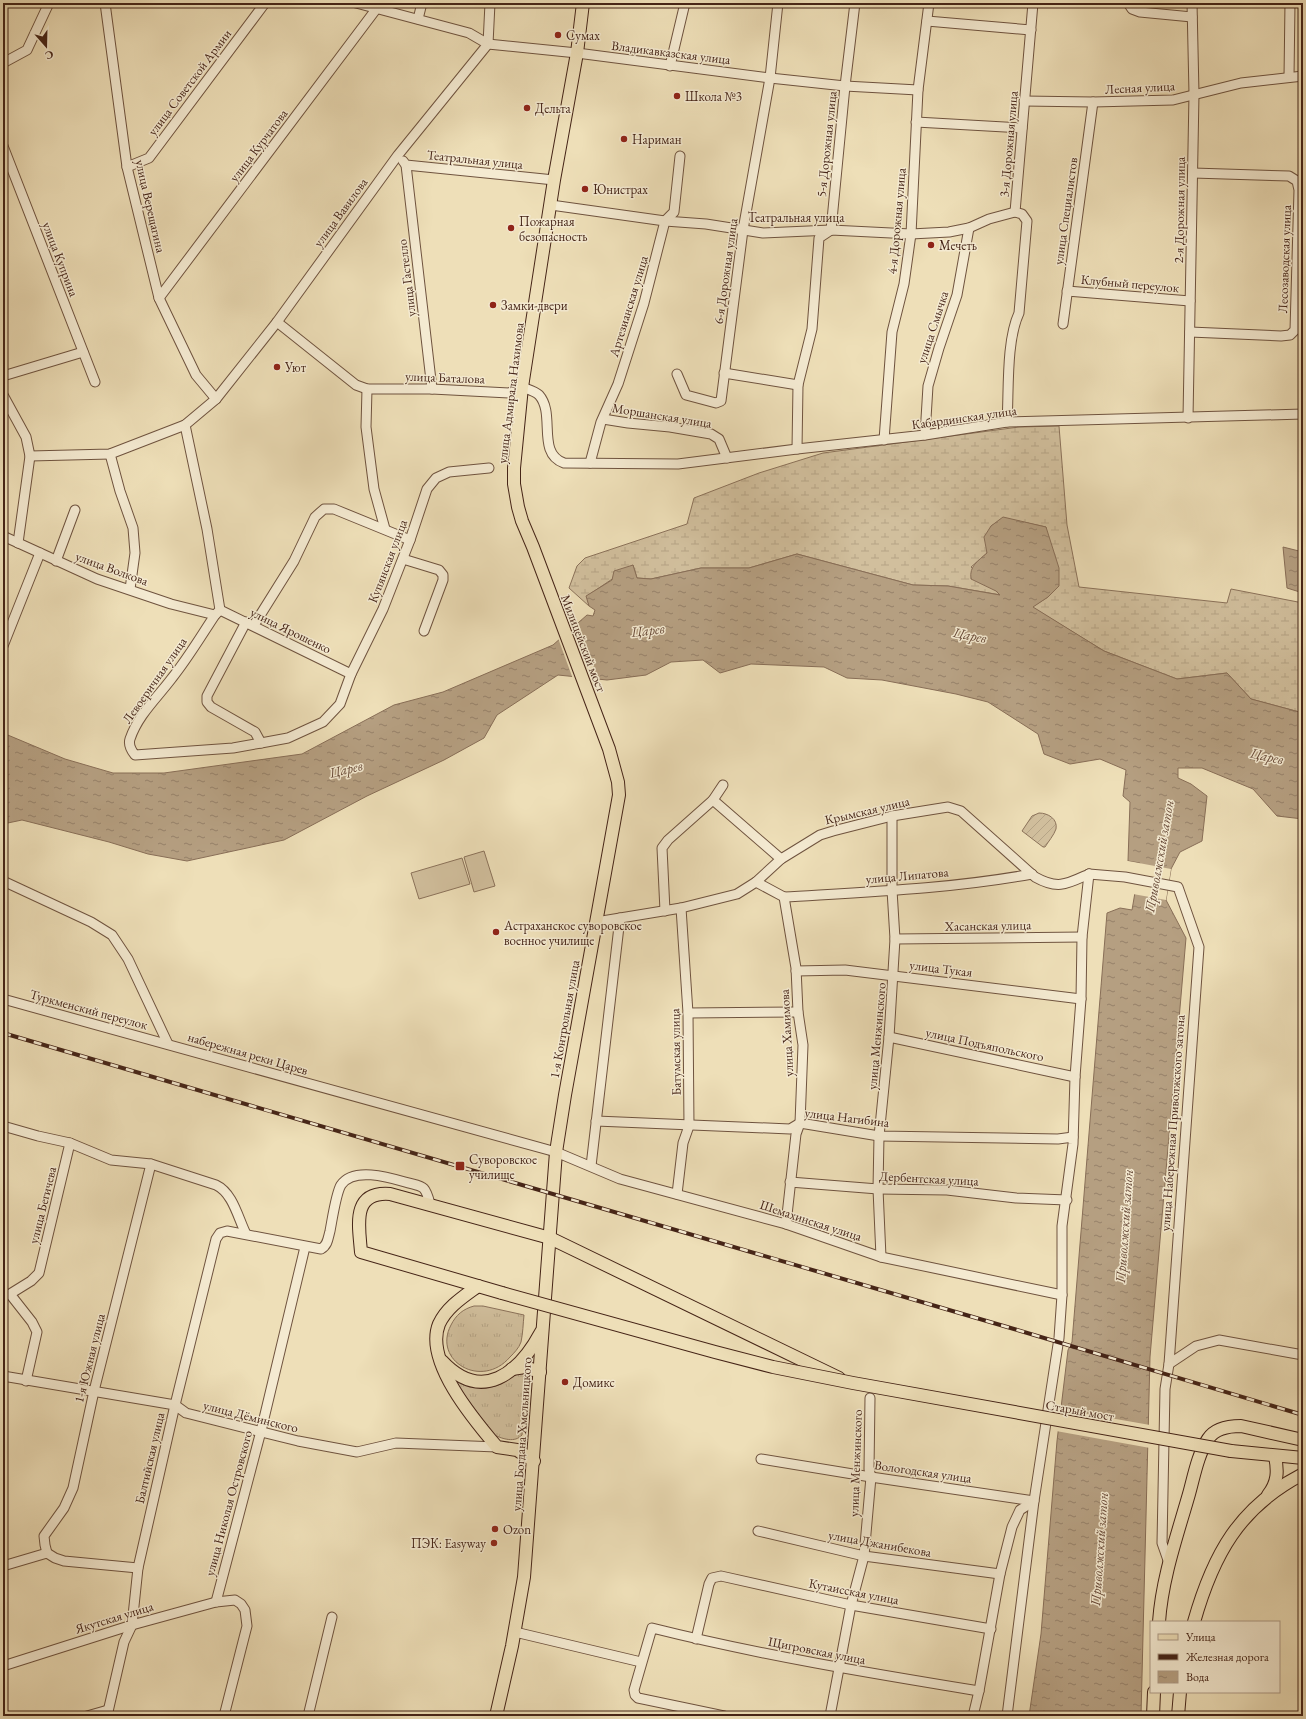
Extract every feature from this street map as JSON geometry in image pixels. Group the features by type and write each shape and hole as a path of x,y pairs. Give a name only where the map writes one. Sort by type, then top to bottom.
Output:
{"main road":[{"name":"улица Адмирала Нахимова","path":"533,546 522,521 514,484 522,387 554,180 577,53 583,3"},
{"name":"Милицейский мост","path":"533,546 609,749"},
{"name":"1-я Контрольная улица","path":"556,1152 564,1095 619,795 618,782 609,749"},
{"name":"улица Богдана Хмельницкого","path":"496,1716 515,1632 524,1577 534,1461 556,1152"},
{"path":"376,1194 390,1194 550,1238 817,1368 853,1383 773,1367 715,1352 361,1252 359,1227 360,1210 363,1203 376,1194"},
{"path":"478,1286 455,1303 439,1324 436,1342 437,1352 447,1378 455,1392 497,1447 517,1450 534,1461"},
{"path":"437,1352 442,1361 450,1369 467,1380 488,1382 497,1379 512,1369 533,1347 544,1328"},
{"path":"512,1369 525,1366 540,1372"},
{"name":"Старый мост","path":"853,1383 1230,1451 1303,1458"},
{"path":"1159,1621 1170,1562 1199,1461 1208,1438 1217,1430 1232,1426 1241,1426 1303,1440"},
{"path":"1265,1499 1273,1489 1276,1480 1277,1467 1275,1456"},
{"path":"1194,1621 1200,1600 1218,1558 1232,1534 1246,1515 1265,1499 1303,1474"},
{"path":"1153,1716 1154,1693"},
{"path":"1178,1716 1180,1693"}],"street":[{"path":"3,63 27,50 49,3"},
{"name":"улица Верещагина","path":"105,3 127,167 159,298 196,375 216,399"},
{"name":"улица Советской Армии","path":"127,167 149,158 265,3"},
{"name":"Владикавказская улица","path":"356,3 469,33 488,44 577,53 770,78 845,86 918,90"},
{"path":"418,20 422,3"},
{"path":"488,44 490,3"},
{"path":"670,66 683,19 685,3"},
{"name":"6-я Дорожная улица","path":"677,374 686,395 716,403 721,401 743,230 770,78 778,3"},
{"name":"5-я Дорожная улица","path":"830,230 855,3"},
{"name":"4-я Дорожная улица","path":"884,440 892,332 904,284 911,234 918,90 929,3"},
{"name":"3-я Дорожная улица","path":"1007,422 1011,337 1015,321 1019,314 1027,221 1022,214 1016,212 1033,3"},
{"path":"1128,3 1132,9 1140,12 1192,16"},
{"name":"2-я Дорожная улица","path":"1188,418 1194,94 1192,3"},
{"path":"1289,77 1290,3"},
{"name":"улица Курчатова","path":"159,298 377,8"},
{"path":"927,21 1031,30"},
{"name":"улица Вавилова","path":"30,456 110,454 185,425 216,399 277,322 398,155 488,44"},
{"name":"Лесная улица","path":"1024,101 1093,102 1173,100 1241,83 1303,76"},
{"name":"улица Специалистов","path":"1063,324 1093,102"},
{"path":"916,122 1022,128"},
{"name":"улица Куприна","path":"3,146 94,382"},
{"path":"398,155 406,165"},
{"name":"Артезианская улица","path":"590,464 603,419 618,384 644,303 665,220 674,212 680,156"},
{"name":"Театральная улица","path":"406,165 554,180"},
{"name":"улица Гастелло","path":"406,165 432,389"},
{"name":"Лесозаводская улица","path":"1190,332 1282,336 1290,335 1295,330 1299,190 1297,181 1289,176 1193,173"},
{"name":"Театральная улица","path":"551,205 706,224 763,233 830,230 911,234 949,232 970,228 989,219 1016,212"},
{"name":"улица Смычка","path":"925,435 928,386 957,295 970,228"},
{"path":"797,448 798,385 812,329 819,238 830,230"},
{"name":"Клубный переулок","path":"1067,291 1190,301"},
{"name":"улица Баталова","path":"277,322 356,385 367,389 432,389 509,393 522,387"},
{"path":"3,376 83,352"},
{"path":"724,373 798,385"},
{"path":"522,387 538,394 544,404 550,448 554,458 564,463 590,464"},
{"path":"367,389 366,427 374,489 384,530"},
{"path":"3,395 26,437 30,456 18,543"},
{"name":"Кабардинская улица","path":"590,464 678,464 797,448 925,435 1007,422 1303,414"},
{"name":"Моршанская улица","path":"603,419 628,424 670,426 711,434 719,439 727,458"},
{"path":"185,425 207,529 218,612"},
{"path":"110,454 120,491 133,528 135,553 130,589"},
{"name":"Купянская улица","path":"340,704 351,674 384,609 410,540 427,489 431,482 449,472 489,468"},
{"path":"262,743 255,732 211,707 207,702 207,696 250,624 294,561 315,516 324,509 334,509 410,540"},
{"path":"56,561 75,510"},
{"name":"улица Волкова","path":"3,536 56,561 97,578 171,604 218,612"},
{"path":"3,646 40,553"},
{"path":"403,559 439,570 443,575 443,580 424,631"},
{"name":"улица Ярошенко","path":"218,612 250,624 351,674"},
{"name":"Левоеричная улица","path":"218,612 172,678 145,710 130,740 131,750 136,755 233,748 288,738 323,722 340,704"},
{"path":"665,911 662,848 668,840 713,800 723,785"},
{"path":"713,800 780,859"},
{"name":"Крымская улица","path":"596,922 681,908 737,894 756,882 780,859 820,836 833,831 892,816 948,807 958,810 1032,874 1044,882 1059,885 1067,884 1088,874"},
{"name":"улица Менжинского","path":"881,1257 878,1189 879,1136 889,1037 894,975 895,939 892,890 892,816"},
{"name":"улица Липатова","path":"784,897 892,890 996,880 1032,874"},
{"path":"1007,1716 1034,1501 1059,1338 1062,1295 1062,1226 1067,1200 1072,1137 1081,999 1082,937 1088,874"},
{"name":"улица Набережная Приволжского затона","path":"1088,874 1125,877 1178,887 1199,947 1169,1364 1165,1389 1162,1543 1170,1562"},
{"name":"набережная реки Царев","path":"3,881 92,922 112,935 128,959 168,1044 556,1152"},
{"path":"756,882 784,897"},
{"name":"улица Хамимова","path":"784,897 796,971 798,1012 803,1045 800,1123 796,1134 786,1224"},
{"name":"Батумская улица","path":"677,1194 683,1143 689,1126 688,1013 681,908"},
{"path":"591,1166 620,918"},
{"name":"Хасанская улица","path":"895,939 1082,937"},
{"name":"улица Тукая","path":"796,971 845,970 1081,999"},
{"name":"Туркменский переулок","path":"3,999 168,1044"},
{"path":"688,1013 798,1012"},
{"name":"улица Подъяпольского","path":"889,1037 1075,1077"},
{"name":"улица Нагибина","path":"596,1121 790,1129 800,1123 879,1136 1058,1139 1072,1137"},
{"path":"3,1126 70,1143 111,1160 151,1164 223,1188 228,1195 246,1234 305,1247 318,1249 324,1247 326,1244 340,1187 349,1179 375,1175 387,1176 423,1187 427,1192 430,1204"},
{"name":"улица Бегичева","path":"7,1292 31,1281 39,1273 70,1143"},
{"name":"Шемахинская улица","path":"556,1152 591,1166 620,1180 786,1224 881,1257 1062,1295"},
{"name":"1-я Южная улица","path":"47,1553 44,1536 64,1508 73,1488 94,1390 151,1164"},
{"name":"Дербентская улица","path":"790,1182 878,1189 947,1190 1016,1198 1067,1200"},
{"name":"Балтийская улица","path":"107,1713 124,1642 132,1624 138,1568 175,1405 216,1239 220,1233 227,1230 246,1234"},
{"name":"улица Николая Островского","path":"216,1602 261,1431 305,1247"},
{"path":"7,1292 32,1322 37,1332 26,1381"},
{"path":"1169,1364 1196,1346 1219,1340 1303,1355"},
{"name":"улица Дёминского","path":"3,1376 26,1381 94,1390 175,1405 186,1413 298,1441 357,1452 396,1443 497,1447"},
{"name":"улица Менжинского","path":"830,1716 851,1604 864,1556 871,1477 869,1469 870,1398"},
{"name":"Вологодская улица","path":"762,1459 1034,1501"},
{"path":"973,1716 991,1629 1000,1574 1015,1519 1020,1510 1034,1501"},
{"name":"улица Джанибекова","path":"758,1531 864,1556 1000,1574"},
{"path":"3,1566 47,1553 64,1561 138,1568"},
{"name":"Кутаисская улица","path":"696,1639 709,1584 712,1578 720,1576 851,1604 991,1629"},
{"name":"Якутская улица","path":"3,1666 132,1624 216,1602 234,1600 241,1604 245,1610 247,1626 224,1716"},
{"path":"308,1716 332,1617"},
{"name":"Щигровская улица","path":"641,1662 652,1628 696,1639 839,1668 979,1691"},
{"path":"515,1632 641,1662 634,1690 635,1695 638,1698 724,1716"},
{"path":"87,1716 107,1713"}],"green space":[{"path":"1059,426 1067,525 1079,587 1227,603 1231,589 1303,603 1303,713 1251,699 1227,673 1177,679 1104,651 1032,607 1048,597 1046,527 1004,518 991,526 987,553 971,567 1001,595 948,586 913,585 797,554 749,568 701,568 651,579 637,578 633,565 587,596 589,606 569,588 577,566 585,558 687,524 694,498 759,473 823,453 1019,427"},
{"path":"1039,813 1052,817 1056,825 1054,834 1045,847 1022,831 1032,816"},
{"path":"484,851 495,886 474,892 464,857"},
{"path":"462,858 470,884 419,899 411,873"},
{"path":"474,1306 483,1306 524,1315 522,1339 518,1348 499,1367 486,1371 474,1371 463,1367 454,1360 448,1350 447,1338 453,1321 463,1311"},
{"path":"522,1373 526,1379 522,1435 512,1440 494,1435 454,1381 456,1379 468,1385 492,1387"}],"water":[{"path":"1003,517 1046,527 1059,568 1059,586 1048,597 1033,607 1104,651 1177,679 1227,673 1251,699 1303,713 1303,819 1277,816 1253,789 1202,768 1178,768 1178,778 1191,784 1207,796 1202,841 1180,852 1171,869 1166,900 1186,938 1150,1357 1141,1716 1029,1716 1041,1634 1057,1441 1068,1350 1072,1342 1107,913 1120,908 1132,910 1140,863 1128,861 1130,802 1123,796 1126,770 1100,759 1070,764 1044,754 1038,734 988,702 956,694 882,680 847,678 824,667 751,664 720,673 703,660 671,662 646,675 607,680 558,675 497,715 484,738 444,760 367,796 284,840 187,861 148,854 109,842 22,820 3,824 3,733 65,759 113,773 164,773 302,754 394,705 443,692 553,645 587,615 593,616 595,610 589,606 586,596 612,580 614,571 633,565 637,578 651,579 701,568 749,568 797,554 913,585 948,586 1000,595 996,591 971,579 971,571 977,561 987,553 984,537 991,526"},
{"path":"1283,547 1303,552 1303,593 1287,588"}],"pier":[{"path":"578,622 598,681 573,679 558,638"},
{"path":"1128,861 1171,869 1166,900 1133,894 1138,865 1128,863"},
{"path":"1059,1409 1150,1425 1150,1448 1056,1431"}],"railway":[{"path":"3,1033 1303,1415"}],"place":[{"name":"Сумах","path":"558,35"},
{"name":"Школа №3","path":"677,96"},
{"name":"Дельта","path":"527,108"},
{"name":"Нариман","path":"624,139"},
{"name":"Юнистрах","path":"585,189"},
{"name":"Пожарная безопасность","path":"511,228"},
{"name":"Мечеть","path":"931,245"},
{"name":"Замки-двери","path":"493,305"},
{"name":"Уют","path":"277,367"},
{"name":"Астраханское суворовское военное училище","path":"496,932"},
{"name":"Суворовское училище","path":"460,1166"},
{"name":"Домикс","path":"565,1382"},
{"name":"Ozon","path":"495,1529"},
{"name":"ПЭК: Easyway","path":"494,1543"}],"water label":[{"name":"Царев","path":"648,630"},
{"name":"Царев","path":"970,635"},
{"name":"Царев","path":"1267,756"},
{"name":"Царев","path":"346,769"},
{"name":"Приволжский затон","path":"1159,856"},
{"name":"Приволжский затон","path":"1124,1226"},
{"name":"Приволжский затон","path":"1099,1549"}]}
